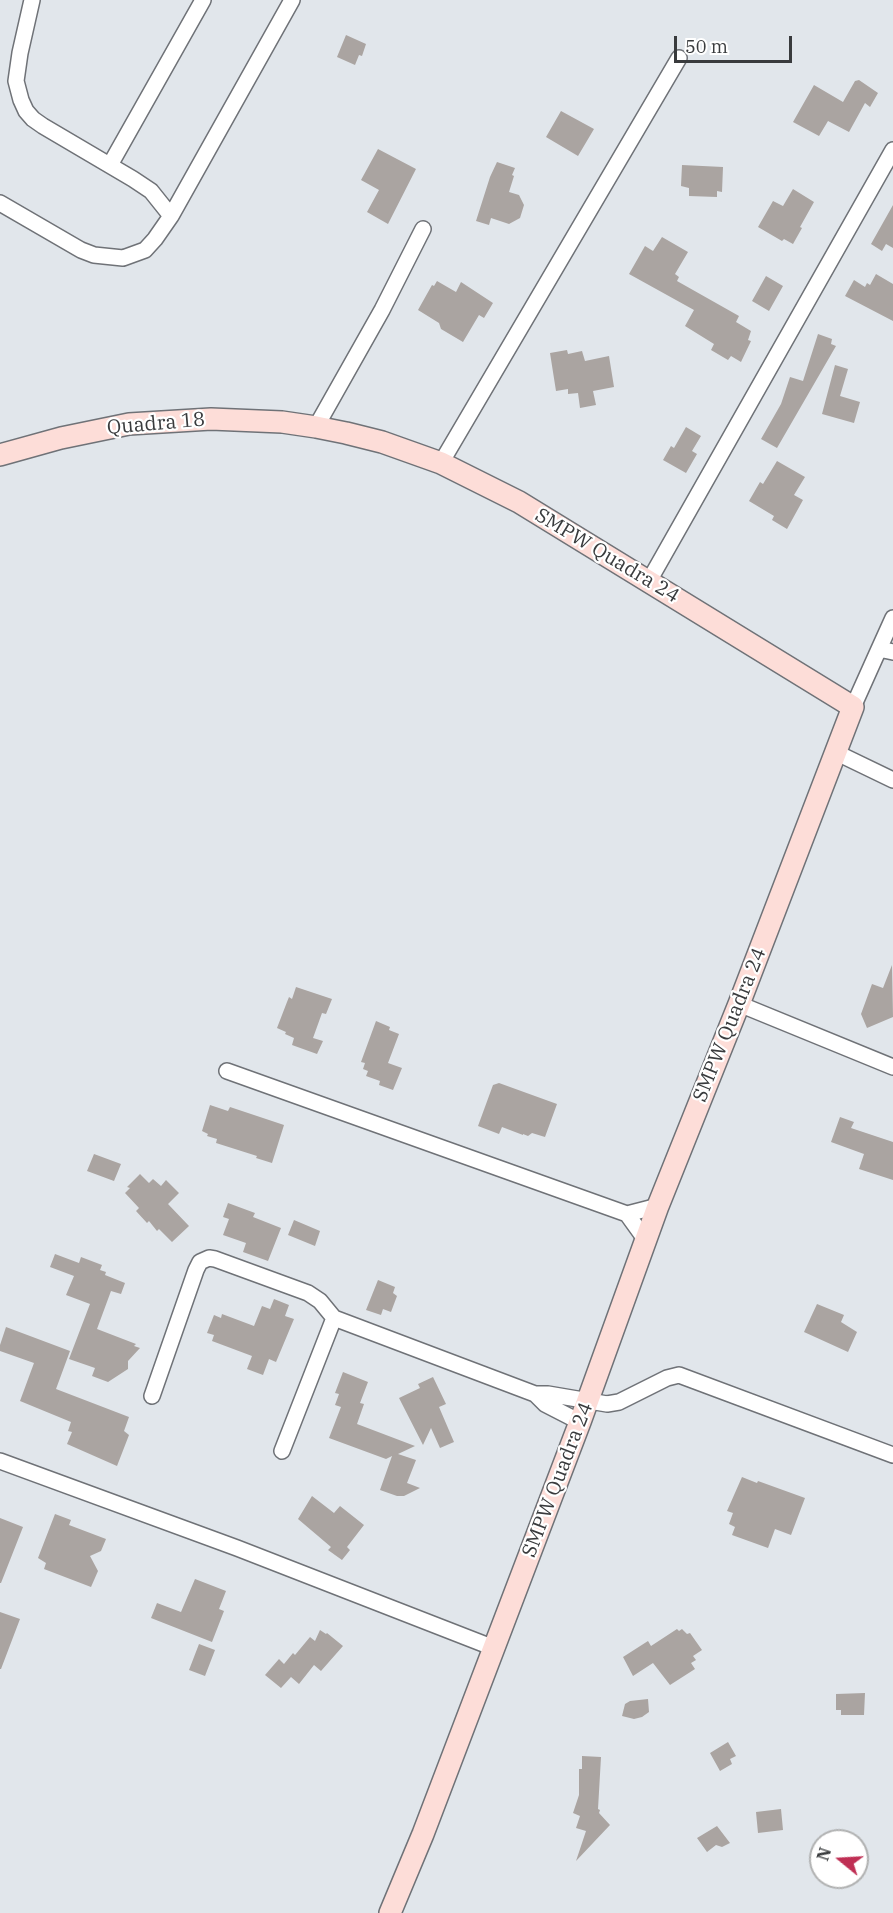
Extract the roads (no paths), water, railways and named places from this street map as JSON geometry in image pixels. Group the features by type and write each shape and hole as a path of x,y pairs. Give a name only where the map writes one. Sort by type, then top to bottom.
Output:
{"street":[{"path":"32,0 17,71 17,88 21,100 33,119 151,191 171,216"},
{"path":"110,165 203,0"},
{"path":"0,203 93,255 123,258 145,250 156,239 171,216 292,0"},
{"path":"441,463 679,58"},
{"path":"649,581 893,150"},
{"path":"316,427 382,310 423,229"},
{"name":"Quadra 18","path":"0,455 61,438 129,424 212,419 282,422 316,427"},
{"name":"SMPW Quadra 24","path":"316,427 382,442 441,463 519,502 853,707 740,1004 645,1239 580,1422 423,1834 390,1913"},
{"path":"853,707 886,650 893,618"},
{"path":"836,752 893,780"},
{"path":"740,1004 893,1067"},
{"path":"228,1071 627,1214 658,1206"},
{"path":"627,1214 645,1239"},
{"path":"152,1396 196,1269 204,1259 215,1259 308,1293 320,1301 334,1318 535,1394 608,1404 619,1402 679,1375 893,1455"},
{"path":"282,1451 334,1318"},
{"path":"535,1394 545,1404 580,1422"},
{"path":"0,1461 237,1548 494,1648"}]}
